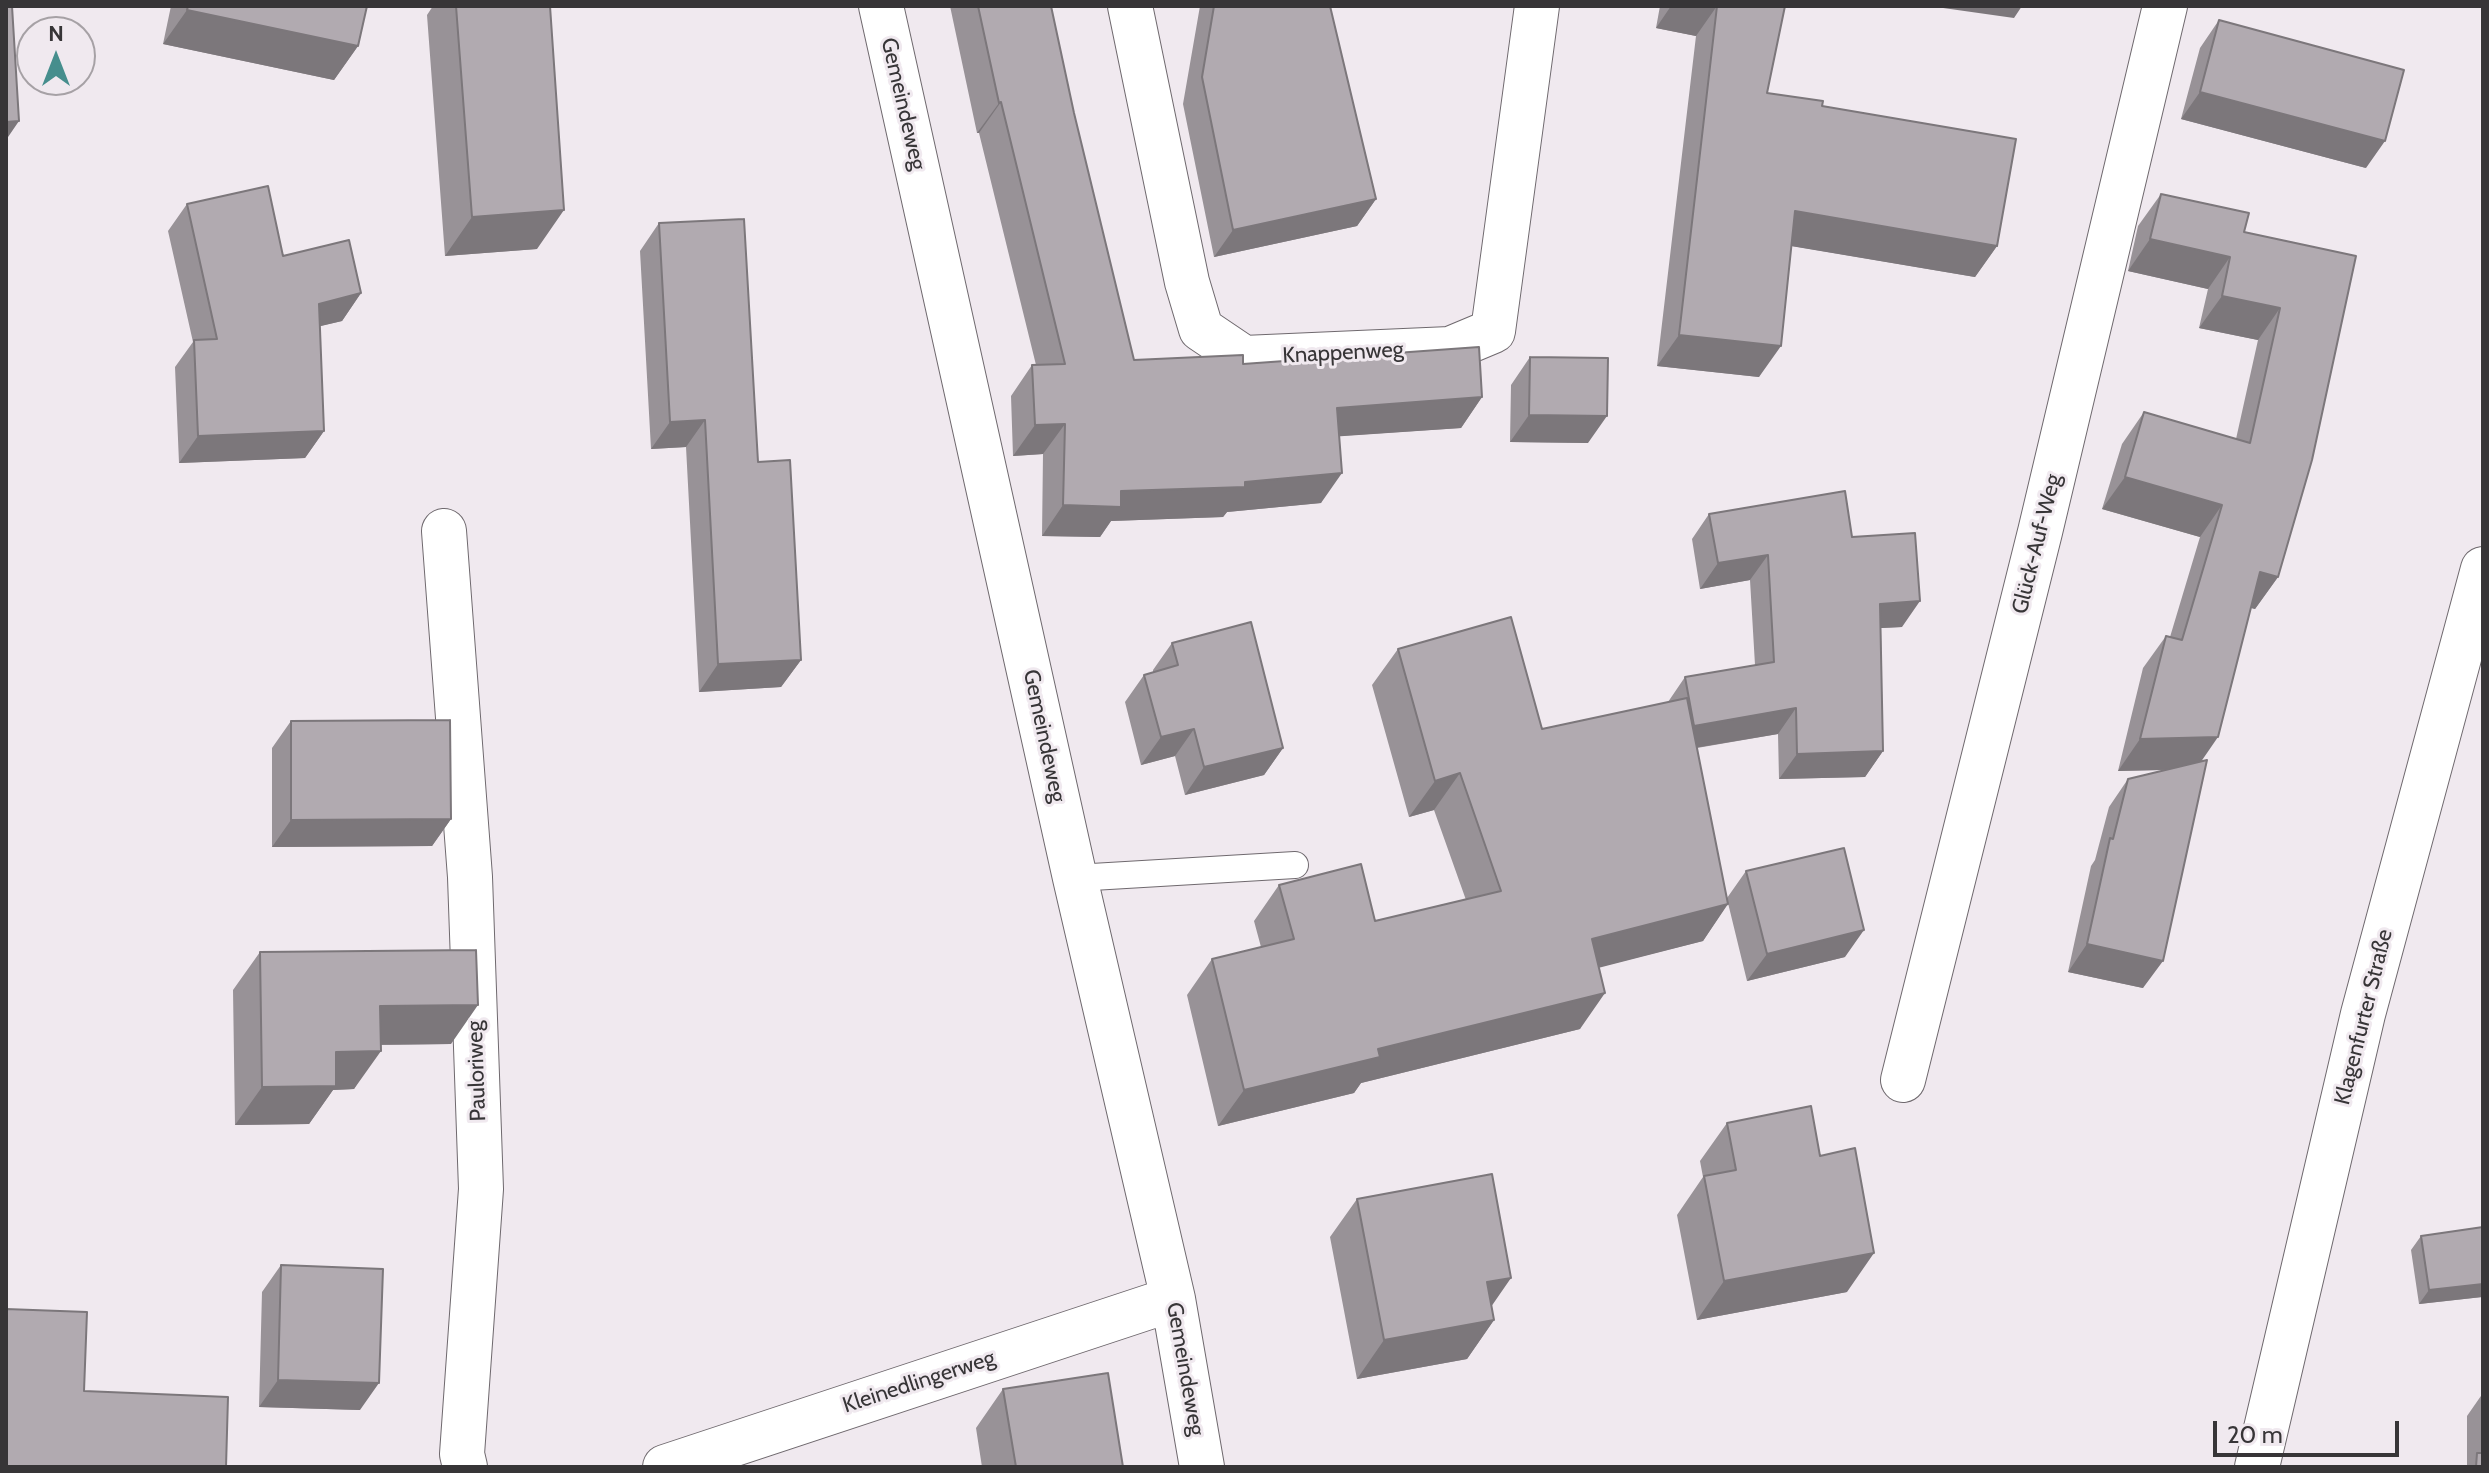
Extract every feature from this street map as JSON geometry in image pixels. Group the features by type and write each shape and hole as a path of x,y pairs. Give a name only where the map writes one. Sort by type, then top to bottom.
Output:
{"street":[{"name":"Gemeindeweg","path":"881,6 1075,878 1173,1299 1202,1467"},
{"name":"Knappenweg","path":"1130,6 1187,282 1201,329 1244,358 1450,349 1493,331 1537,6"},
{"name":"Glück-Auf-Weg","path":"1903,1080 2044,516 2165,6"},
{"name":"Pauloriweg","path":"444,531 470,877 481,1189 462,1454 465,1467"},
{"name":"Klagenfurter Straße","path":"2257,1467 2363,1014 2483,569"},
{"name":"Kleinedlingerweg","path":"665,1467 1173,1299"}],"lane":[{"path":"1075,878 1295,865"}],"building":[{"path":"6,6 12,6 19,121 6,122"},
{"path":"188,6 367,6 358,46 187,10"},
{"path":"456,6 550,6 564,210 472,217"},
{"path":"978,6 1051,6 1134,360 1243,355 1243,364 1479,347 1482,397 1337,408 1342,473 1245,482 1245,487 1121,491 1121,507 1063,505 1065,424 1035,425 1032,365 1065,364 999,103"},
{"path":"1214,6 1330,6 1376,199 1233,230 1202,77"},
{"path":"1717,6 1785,6 1767,93 1823,101 1822,106 2016,139 1997,246 1795,211 1781,346 1679,335"},
{"path":"2219,20 2404,70 2385,141 2200,92"},
{"path":"268,186 283,256 349,240 361,293 319,304 324,431 198,436 194,340 217,339 187,204"},
{"path":"2161,194 2249,213 2244,232 2356,256 2312,460 2278,577 2260,572 2218,737 2140,739 2166,636 2182,640 2222,505 2125,477 2144,412 2250,443 2280,308 2222,296 2230,257 2150,239"},
{"path":"744,219 758,462 790,460 801,660 718,664 705,420 670,422 659,223"},
{"path":"1530,357 1608,358 1607,416 1529,415"},
{"path":"1845,491 1852,537 1915,533 1920,601 1880,604 1883,751 1797,754 1796,708 1694,726 1685,677 1774,662 1768,555 1718,563 1709,514"},
{"path":"1511,617 1542,729 1687,698 1728,904 1592,939 1605,993 1378,1049 1380,1057 1244,1090 1212,959 1294,939 1279,885 1361,864 1375,921 1501,891 1460,773 1435,781 1398,649"},
{"path":"1251,622 1283,748 1204,767 1194,729 1161,737 1144,675 1178,665 1172,643"},
{"path":"450,720 451,819 291,820 291,721"},
{"path":"2207,760 2163,961 2087,944 2110,838 2113,839 2128,779"},
{"path":"1844,848 1864,930 1767,954 1746,871"},
{"path":"476,950 478,1005 380,1006 381,1051 336,1052 336,1086 262,1087 260,952"},
{"path":"1811,1106 1820,1156 1855,1148 1874,1253 1724,1281 1704,1176 1736,1170 1727,1123"},
{"path":"1492,1174 1511,1278 1487,1282 1494,1320 1384,1340 1357,1199"},
{"path":"2483,1227 2483,1284 2429,1290 2421,1236"},
{"path":"281,1265 383,1269 379,1383 278,1380"},
{"path":"6,1309 87,1312 84,1391 228,1397 226,1467 6,1467"},
{"path":"1108,1373 1123,1467 1016,1467 1003,1389"},
{"path":"2477,1453 2483,1453 2483,1467 2476,1467"}]}
